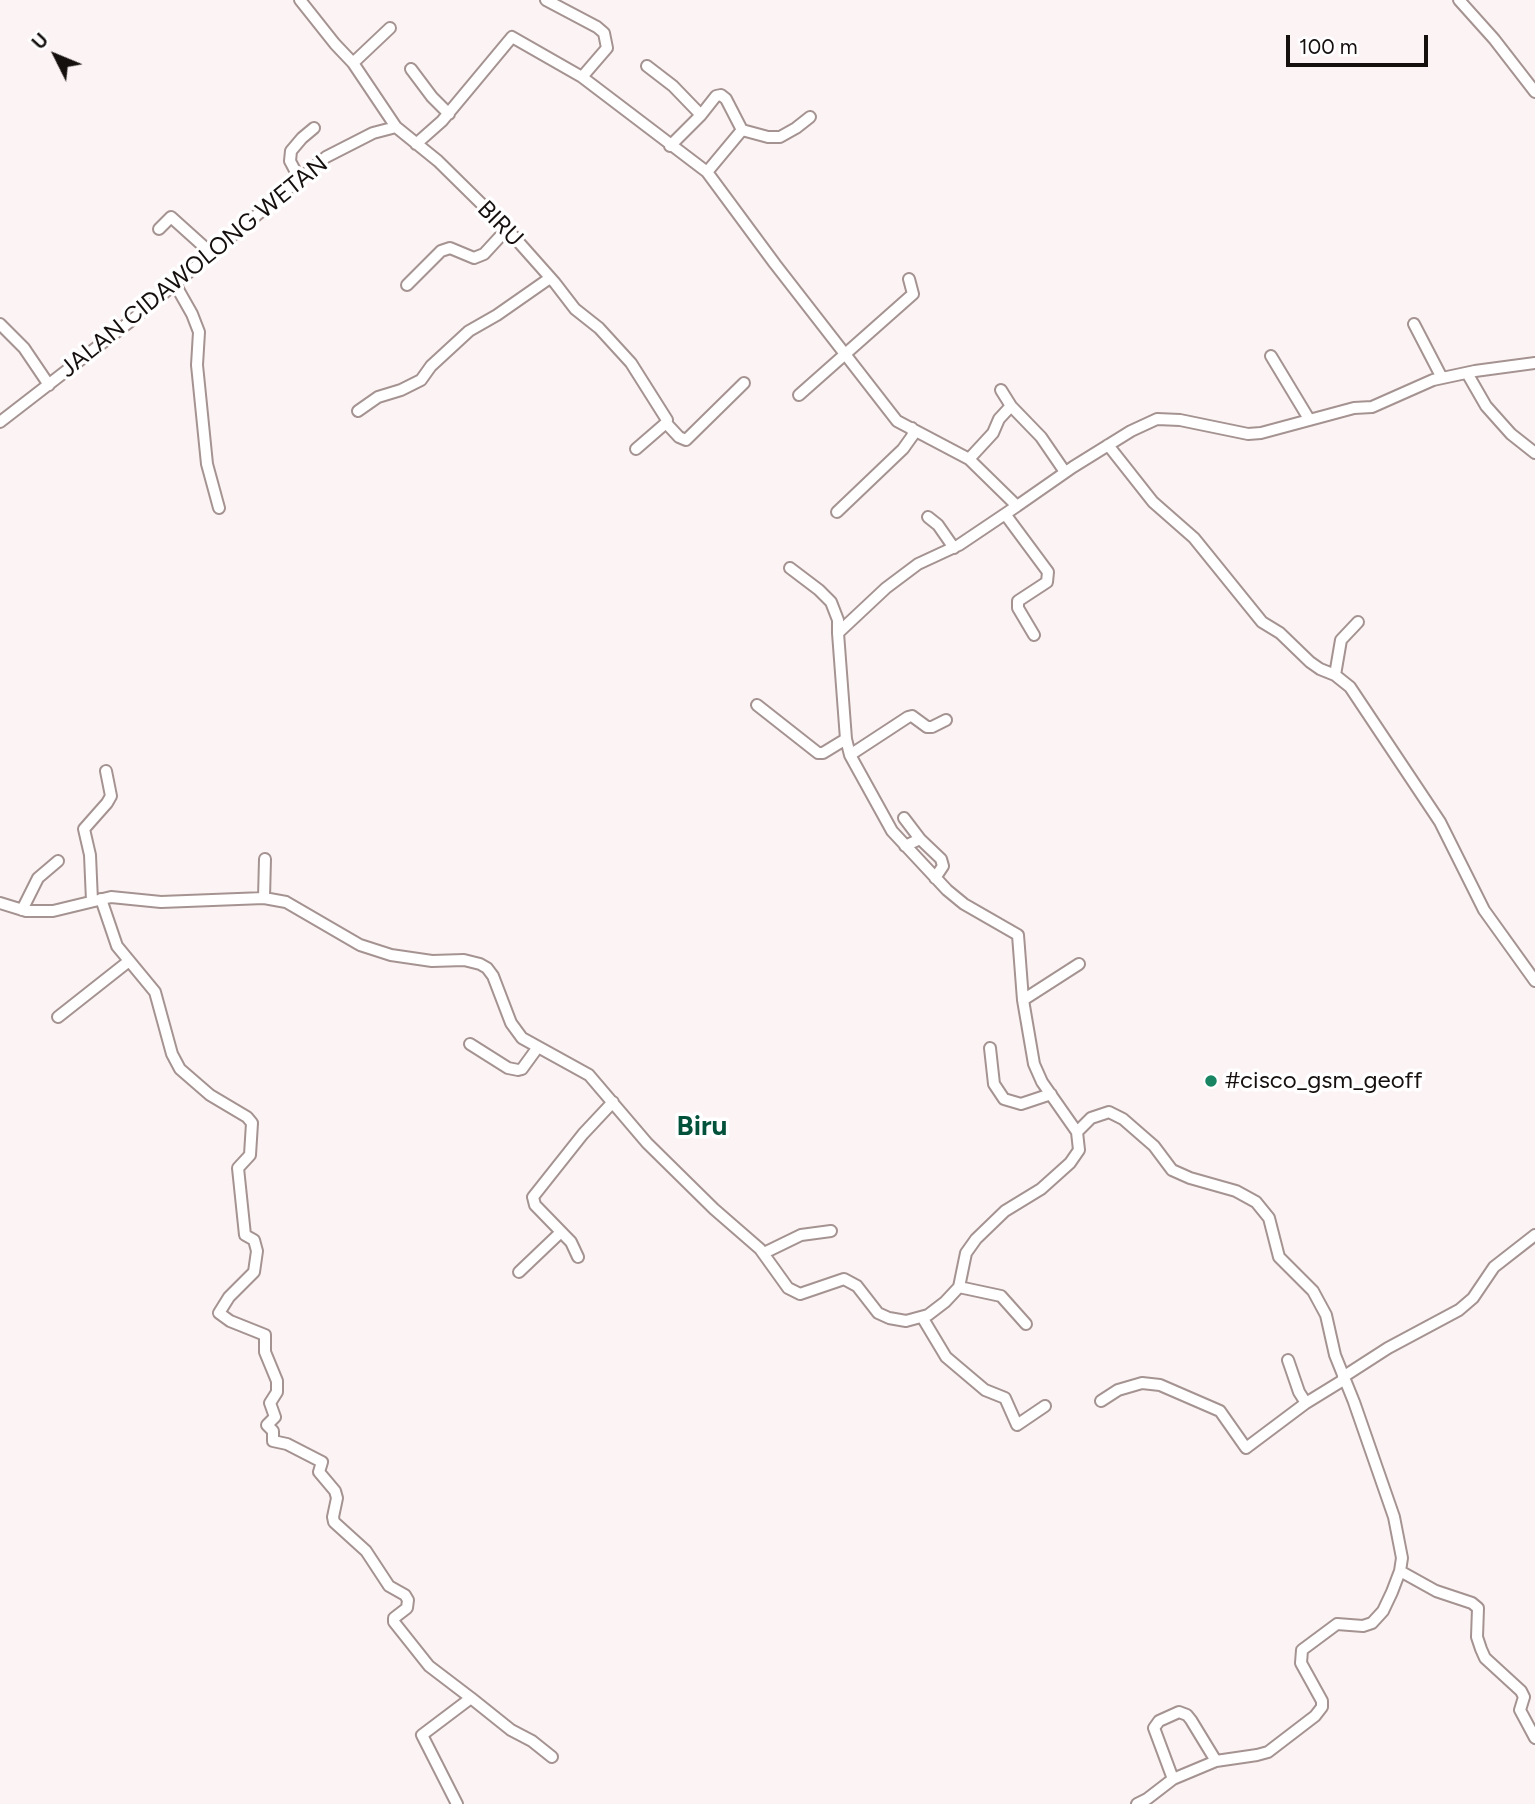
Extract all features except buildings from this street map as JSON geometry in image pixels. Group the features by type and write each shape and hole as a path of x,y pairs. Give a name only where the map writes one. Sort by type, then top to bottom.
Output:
{"street":[{"name":"BIRU","path":"300,0 335,44 354,62 396,127 438,161 507,229 575,309 599,328 631,363 666,416 667,423"},
{"path":"546,0 604,33 607,48 582,77"},
{"path":"1460,0 1535,92"},
{"path":"354,62 390,28"},
{"path":"416,144 449,114 512,37 582,77 707,172 897,421 970,459 1017,506"},
{"path":"647,65 673,86 701,115"},
{"path":"411,69 449,114"},
{"path":"670,146 713,99 721,95 726,99 742,130 768,137 780,137 810,117"},
{"name":"JALAN CIDAWOLONG WETAN","path":"0,422 132,320 326,157 373,133 396,127"},
{"path":"299,178 290,161 291,152 314,128"},
{"path":"707,172 742,130"},
{"path":"159,229 171,217 211,253"},
{"path":"407,285 441,251 450,248 474,258 484,254 507,229"},
{"path":"358,411 378,397 421,380 431,366 468,331 498,316 550,278"},
{"path":"799,395 913,294 908,279"},
{"path":"175,284 192,314 198,332 197,365 207,464 219,508"},
{"path":"0,324 24,348 49,384"},
{"path":"1414,324 1442,378"},
{"path":"1271,356 1309,419"},
{"path":"838,633 886,588 918,564 954,548 1065,472 1157,419 1180,420 1248,434 1261,433 1354,408 1372,407 1442,378 1535,363"},
{"path":"1467,373 1486,406 1511,434 1535,453"},
{"path":"636,449 667,423 679,437 686,440 744,383"},
{"path":"1001,390 1011,406 1041,437 1065,472"},
{"path":"970,459 993,433 999,419 1011,406"},
{"path":"837,512 906,445 913,435 912,428"},
{"path":"1108,445 1153,502 1194,538 1262,622 1280,633 1310,662 1335,675 1350,687 1440,822 1484,910 1535,981"},
{"path":"1005,514 1048,572 1047,582 1018,601 1018,608 1034,635"},
{"path":"929,517 954,548"},
{"path":"0,904 22,910 52,911 111,897 161,901 264,898 286,902 334,931 371,949 432,961 464,960 487,968 493,976 516,1031 522,1038 583,1070 646,1143 764,1253 793,1293 800,1294 844,1279 857,1286 878,1313 888,1318 906,1321 922,1317 945,1302 959,1287 966,1253 976,1239 1005,1211 1041,1189 1070,1163 1079,1150 1077,1132 1034,1064 1023,1000 1016,933 964,904 935,878 892,831 850,755 846,739 838,620 831,602 790,568"},
{"path":"1335,675 1341,640 1358,622"},
{"path":"757,705 818,753 823,753 846,739"},
{"path":"850,755 908,717 915,717 927,727 946,720"},
{"path":"106,771 111,796 83,829 90,855 96,900 117,946 155,992 172,1054 180,1069 211,1095 247,1117 252,1123 250,1155 238,1168 246,1235 254,1240 257,1255 251,1277 229,1297 219,1313 230,1321 265,1335 264,1346 277,1381 277,1392 271,1403 275,1416 267,1425 274,1435 273,1441 287,1444 322,1462 319,1472 335,1491 337,1498 334,1522 366,1551 389,1586 405,1595 408,1600 407,1608 394,1618 394,1622 429,1667 511,1730 552,1757"},
{"path":"904,818 943,862 935,878"},
{"path":"905,846 920,839"},
{"path":"264,898 265,859"},
{"path":"22,910 38,878 58,861"},
{"path":"58,1017 129,961"},
{"path":"1023,1000 1079,964"},
{"path":"470,1044 508,1068 518,1070 522,1069 538,1047"},
{"path":"990,1048 994,1084 1004,1099 1021,1104 1051,1094"},
{"path":"578,1257 571,1242 535,1205 534,1194 613,1102"},
{"path":"1077,1132 1091,1118 1109,1112 1123,1119 1153,1146 1172,1170 1236,1191 1256,1202 1269,1218 1279,1257 1313,1292 1326,1315 1335,1355 1394,1517 1402,1558 1400,1571 1383,1611 1372,1623 1363,1626 1337,1624 1302,1650 1301,1662 1322,1701 1319,1711 1268,1752 1216,1761 1173,1779 1147,1800 1137,1804"},
{"path":"764,1253 801,1235 831,1231"},
{"path":"519,1272 561,1232"},
{"path":"1101,1401 1118,1390 1142,1383 1174,1389 1220,1411 1246,1448 1306,1403 1388,1348 1459,1310 1473,1298 1494,1268 1535,1235"},
{"path":"959,1287 1001,1296 1026,1324"},
{"path":"922,1317 946,1357 980,1386 1005,1398 1015,1424 1020,1425 1045,1406"},
{"path":"1288,1360 1299,1392 1306,1403"},
{"path":"1400,1571 1436,1591 1476,1605 1479,1611 1477,1637 1481,1649 1485,1658 1521,1691 1524,1697 1520,1708 1535,1738"},
{"path":"457,1804 422,1735 471,1698"},
{"path":"1173,1779 1154,1728 1159,1721 1179,1712 1191,1720 1216,1761"}],"place":[{"name":"#cisco_gsm_geoff","path":"1211,1081"}],"district":[{"name":"Biru","path":"702,1127"}]}
